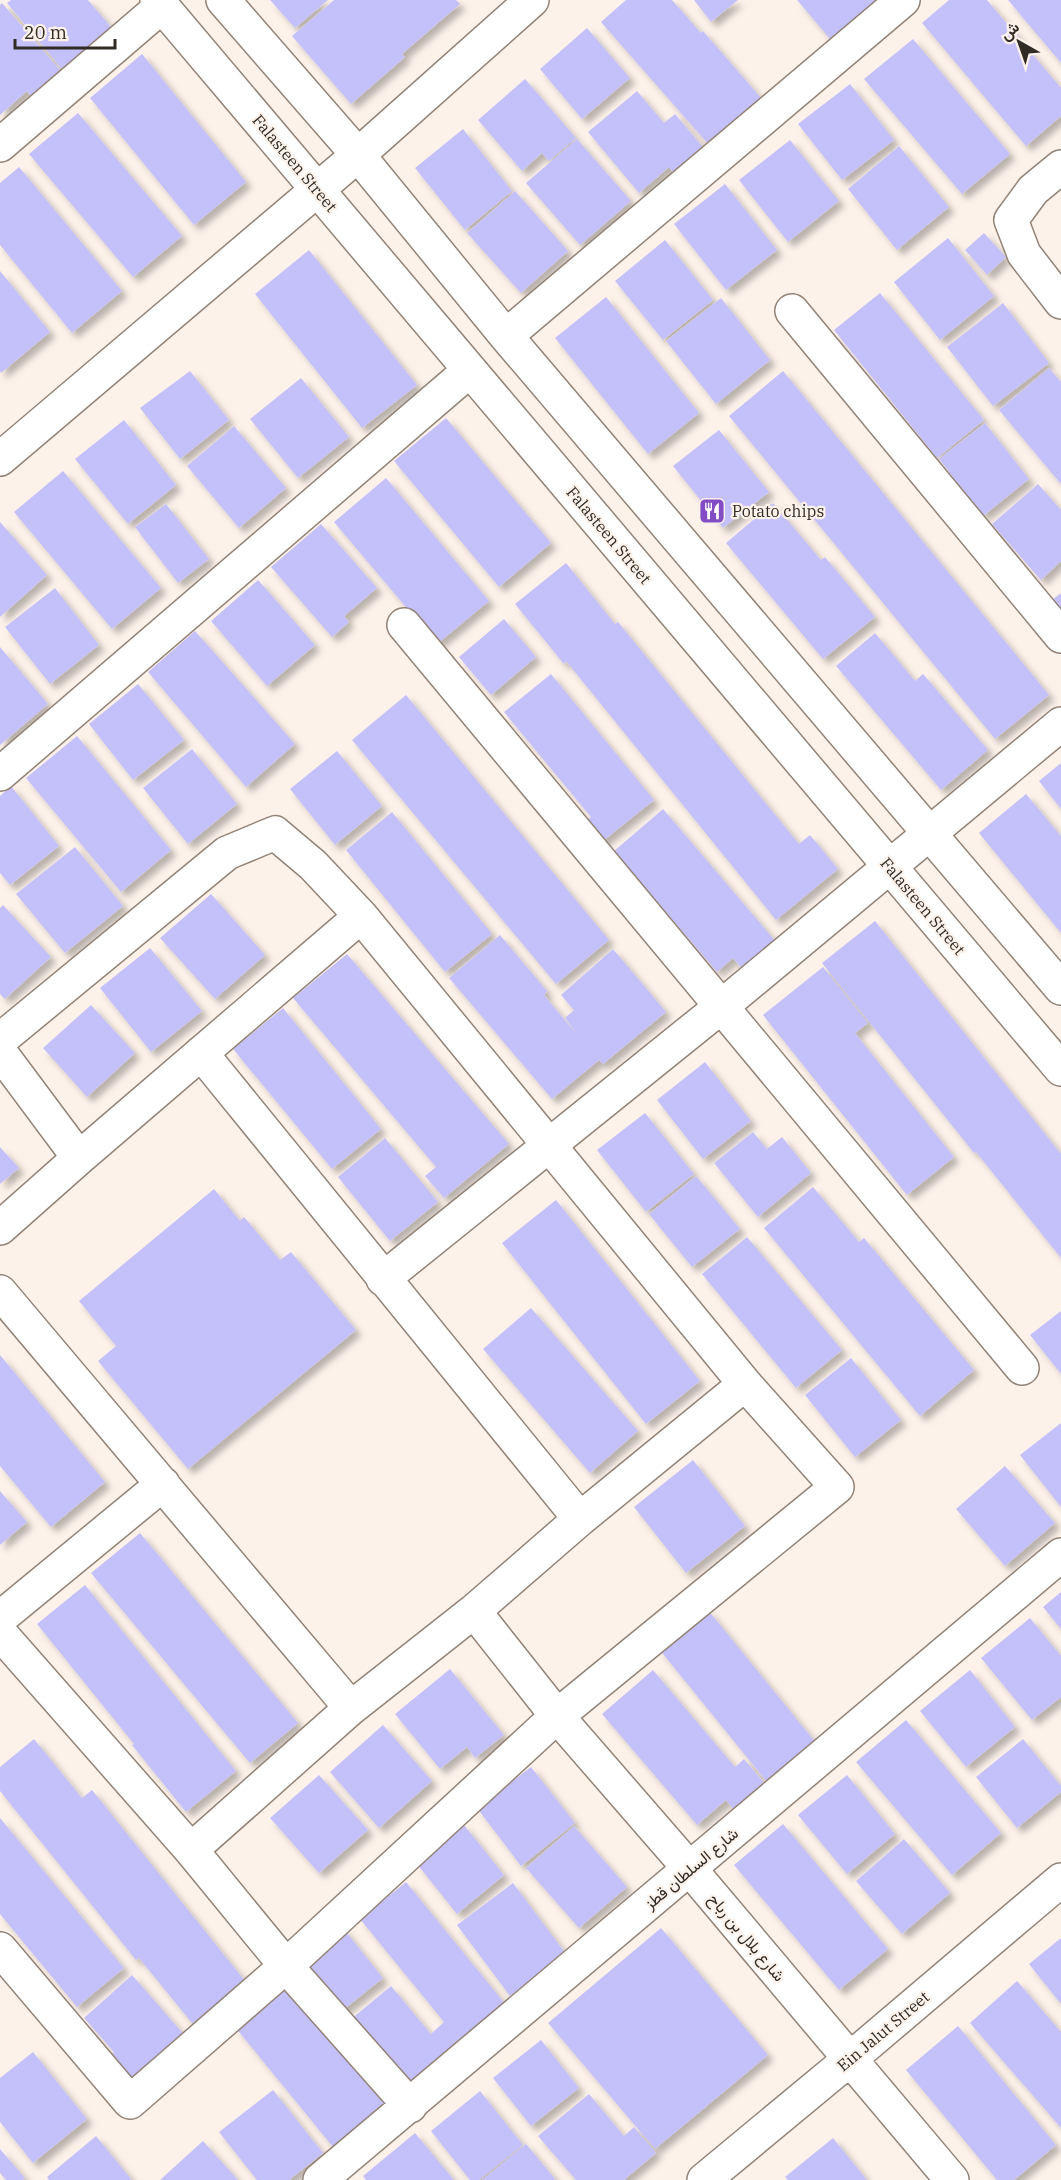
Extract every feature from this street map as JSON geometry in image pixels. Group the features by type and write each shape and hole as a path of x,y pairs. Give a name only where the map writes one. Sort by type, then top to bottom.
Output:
{"street":[{"path":"223,0 358,154 506,336 1061,988"},
{"path":"0,459 358,154 532,0"},
{"path":"506,336 903,0"},
{"path":"0,145 160,3"},
{"name":"Falasteen Street","path":"160,3 1061,1069"},
{"path":"1061,167 1033,190 1011,220 1024,254 1061,302"},
{"path":"792,311 1061,636"},
{"path":"0,774 470,370"},
{"path":"404,625 1022,1368"},
{"path":"383,1279 722,1006 1061,724"},
{"path":"0,1040 227,853 275,833 313,865 361,916 745,1384 837,1487 557,1716 286,1966 130,2102 0,1949"},
{"path":"0,1228 361,916"},
{"path":"0,1052 79,1158"},
{"path":"201,1053 580,1519"},
{"path":"0,1292 351,1708"},
{"path":"191,1850 351,1708 474,1611 580,1519 745,1384"},
{"path":"0,1618 163,1484"},
{"name":"شارع السلطان قطز","path":"320,2180 1061,1555"},
{"name":"شارع بلال بن رباح","path":"474,1611 557,1716 690,1868 952,2180"},
{"path":"0,1634 191,1850 286,1966 410,2106"},
{"name":"Ein Jalut Street","path":"704,2180 1061,1880"}],"building":[{"path":"11,0 88,0 112,28 62,69 7,3"},
{"path":"270,0 328,0 295,28"},
{"path":"334,0 456,0 460,4 402,54 405,57 351,104 292,36"},
{"path":"626,0 672,0 701,33 703,31 762,99 709,145 601,22"},
{"path":"694,0 738,0 711,22"},
{"path":"797,0 876,0 830,39"},
{"path":"949,0 987,0 1061,88 1061,116 1026,146 922,23"},
{"path":"1008,0 1061,0 1061,63"},
{"path":"2,3 60,70 31,96 27,91 0,115 0,5"},
{"path":"587,28 630,78 582,119 540,69"},
{"path":"913,39 1010,154 962,194 864,79"},
{"path":"142,54 246,182 194,225 90,98"},
{"path":"525,79 576,138 549,161 542,153 522,171 478,120"},
{"path":"850,84 894,140 842,180 798,124"},
{"path":"637,91 664,123 675,114 707,152 678,178 669,167 639,193 588,132"},
{"path":"78,113 182,236 133,277 29,154"},
{"path":"463,129 512,191 465,230 415,168"},
{"path":"577,139 631,201 580,245 526,183"},
{"path":"790,140 839,201 788,242 739,180"},
{"path":"899,146 949,207 897,250 848,189"},
{"path":"19,167 122,291 72,333 0,245 0,183"},
{"path":"725,184 777,250 726,290 674,224"},
{"path":"515,191 568,251 521,293 467,233"},
{"path":"984,233 1006,257 987,275 965,250"},
{"path":"948,238 994,296 940,340 894,282"},
{"path":"665,240 713,300 663,340 615,281"},
{"path":"309,250 417,385 362,428 255,294"},
{"path":"0,271 50,332 1,373 0,371"},
{"path":"880,293 984,420 937,458 834,330"},
{"path":"606,297 699,413 648,454 555,338"},
{"path":"721,298 770,360 716,404 666,341"},
{"path":"1003,303 1049,363 993,406 947,347"},
{"path":"1049,368 1061,382 1061,484 999,410"},
{"path":"190,371 229,420 180,459 140,408"},
{"path":"783,371 1049,695 995,739 729,416"},
{"path":"301,378 349,437 298,478 250,419"},
{"path":"446,418 551,543 499,587 394,461"},
{"path":"124,420 176,485 128,524 75,459"},
{"path":"985,423 1029,479 983,516 939,459"},
{"path":"234,426 286,488 239,528 187,466"},
{"path":"719,430 769,492 723,528 673,466"},
{"path":"63,471 161,588 112,629 14,512"},
{"path":"386,478 489,601 437,644 334,522"},
{"path":"1038,484 1061,510 1061,561 1041,580 992,524"},
{"path":"773,503 821,560 825,557 875,617 823,659 726,543"},
{"path":"166,504 209,559 178,583 135,527"},
{"path":"0,522 47,575 0,617"},
{"path":"321,524 377,588 344,616 349,622 332,637 271,567"},
{"path":"566,563 615,624 618,622 799,844 810,835 838,869 776,920 566,661 564,664 515,604"},
{"path":"258,580 315,645 267,686 211,621"},
{"path":"55,588 99,645 50,684 5,627"},
{"path":"1061,593 1061,610 1052,600"},
{"path":"504,619 536,657 491,695 459,657"},
{"path":"195,631 295,744 246,787 148,672"},
{"path":"875,633 915,681 923,674 988,750 941,790 836,666"},
{"path":"0,647 48,704 0,745"},
{"path":"551,674 654,800 598,845 581,824 591,817 504,712"},
{"path":"138,684 184,740 133,780 89,724"},
{"path":"406,695 609,940 556,984 352,740"},
{"path":"77,736 171,850 121,892 26,778"},
{"path":"192,749 237,804 188,844 143,788"},
{"path":"337,751 382,806 335,845 290,789"},
{"path":"1061,763 1061,809 1039,781"},
{"path":"11,786 59,846 10,885 0,873 0,796"},
{"path":"1026,794 1061,836 1061,933 979,833"},
{"path":"663,809 777,943 744,971 733,958 717,972 614,851"},
{"path":"392,812 492,934 445,972 346,850"},
{"path":"75,847 123,906 65,953 16,894"},
{"path":"211,894 265,955 215,999 160,938"},
{"path":"3,905 51,957 5,999 0,994 0,908"},
{"path":"875,921 1061,1154 1061,1258 822,963"},
{"path":"500,935 547,991 544,995 579,1037 565,1018 574,1010 561,995 613,949 666,1012 603,1064 599,1060 552,1099 449,978"},
{"path":"150,948 202,1011 151,1052 100,988"},
{"path":"347,954 509,1144 444,1198 425,1176 436,1167 293,998"},
{"path":"823,967 868,1023 855,1033 954,1157 907,1195 763,1015"},
{"path":"91,1005 135,1053 87,1097 43,1048"},
{"path":"283,1008 381,1129 332,1169 233,1049"},
{"path":"705,1062 751,1121 703,1159 657,1100"},
{"path":"645,1113 694,1174 646,1212 597,1150"},
{"path":"753,1132 767,1149 782,1137 811,1173 758,1217 714,1163"},
{"path":"385,1138 438,1202 390,1241 338,1177"},
{"path":"0,1147 19,1168 0,1184"},
{"path":"696,1176 740,1229 692,1267 649,1214"},
{"path":"813,1187 859,1242 864,1238 974,1370 920,1416 764,1228"},
{"path":"214,1189 240,1221 244,1217 280,1260 291,1252 356,1330 188,1469 98,1361 116,1346 79,1301"},
{"path":"556,1200 700,1381 646,1424 502,1243"},
{"path":"747,1237 842,1350 796,1388 702,1274"},
{"path":"531,1308 638,1431 590,1473 483,1349"},
{"path":"1061,1311 1061,1374 1030,1335"},
{"path":"0,1355 105,1482 51,1527 0,1466"},
{"path":"851,1358 901,1420 855,1457 805,1395"},
{"path":"1061,1423 1061,1507 1020,1455"},
{"path":"693,1460 745,1526 686,1573 634,1507"},
{"path":"1005,1466 1055,1523 1005,1566 956,1509"},
{"path":"0,1491 27,1522 0,1545"},
{"path":"140,1533 298,1723 250,1763 91,1573"},
{"path":"85,1585 236,1771 186,1812 37,1624"},
{"path":"1061,1592 1061,1629 1043,1607"},
{"path":"708,1610 816,1743 767,1782 659,1649"},
{"path":"1030,1618 1061,1656 1061,1697 1032,1720 981,1658"},
{"path":"450,1669 504,1735 475,1758 467,1747 440,1769 395,1714"},
{"path":"653,1670 735,1767 744,1759 765,1784 734,1810 726,1800 697,1825 602,1714"},
{"path":"970,1670 1015,1727 966,1767 920,1711"},
{"path":"906,1720 1001,1833 952,1875 856,1762"},
{"path":"383,1725 432,1781 379,1828 330,1772"},
{"path":"34,1739 82,1798 92,1790 249,1986 196,2028 139,1958 136,1960 0,1791 0,1767"},
{"path":"1023,1739 1061,1786 1061,1792 1017,1828 976,1777"},
{"path":"531,1767 575,1823 521,1866 477,1808"},
{"path":"319,1775 368,1830 319,1873 270,1818"},
{"path":"847,1775 895,1834 847,1874 798,1815"},
{"path":"0,1818 124,1968 77,2007 0,1914"},
{"path":"783,1824 888,1949 839,1990 734,1865"},
{"path":"464,1825 504,1875 457,1914 417,1864"},
{"path":"574,1826 627,1887 579,1928 526,1868"},
{"path":"904,1839 950,1893 902,1934 856,1881"},
{"path":"406,1882 506,2005 333,2147 235,2027 291,1981 333,2034 391,1986 431,2034 444,2022 360,1919"},
{"path":"513,1883 566,1954 510,1996 457,1925"},
{"path":"343,1928 383,1978 333,2018 293,1968"},
{"path":"661,1928 768,2055 655,2149 548,2023"},
{"path":"1061,1938 1061,2004 1029,1964"},
{"path":"132,1975 188,2039 132,2089 105,2059 114,2052 84,2018"},
{"path":"1017,1981 1061,2032 1061,2128 970,2023"},
{"path":"958,2026 1056,2145 1014,2180 997,2180 906,2070"},
{"path":"541,2040 579,2088 531,2126 493,2078"},
{"path":"33,2052 87,2119 33,2163 0,2122 0,2078"},
{"path":"273,2090 323,2153 289,2180 257,2180 219,2132"},
{"path":"480,2091 523,2145 479,2180 470,2180 431,2131"},
{"path":"589,2094 624,2136 634,2127 656,2153 624,2180 576,2180 538,2136"},
{"path":"415,2133 454,2180 366,2180 363,2176"},
{"path":"96,2136 132,2180 49,2180 47,2177"},
{"path":"833,2138 867,2180 788,2180 785,2177"},
{"path":"203,2141 238,2180 160,2180"},
{"path":"526,2144 556,2180 482,2180"},
{"path":"0,2149 25,2178 6,2180 0,2173"}],"place":[{"name":"Potato chips","path":"712,511"}]}
